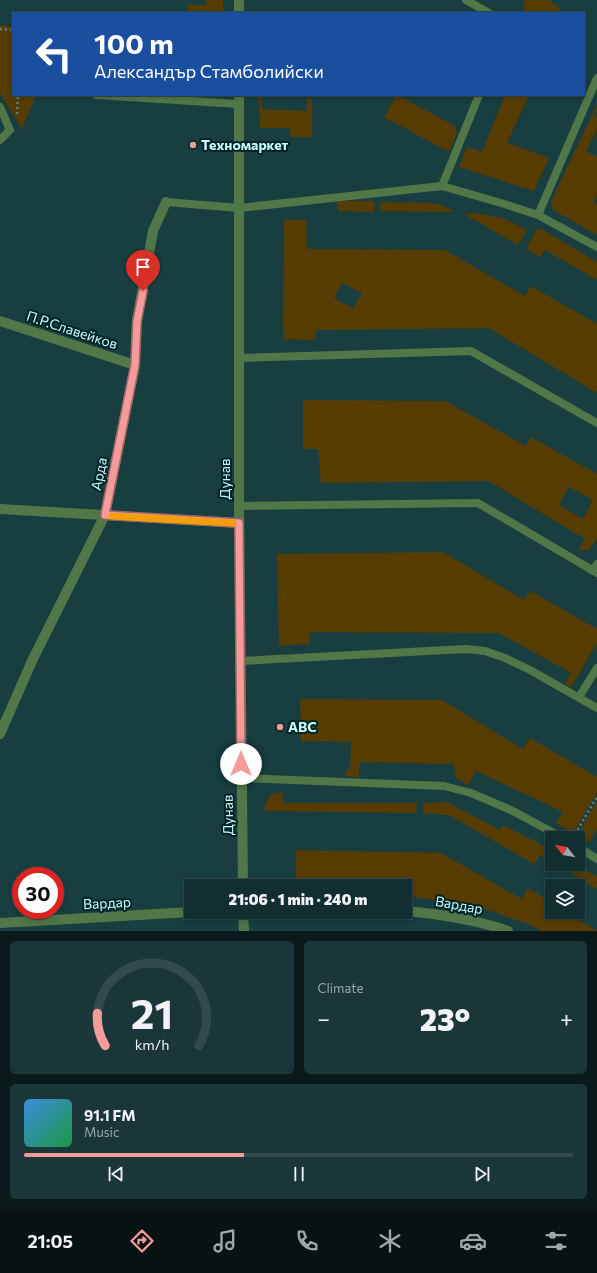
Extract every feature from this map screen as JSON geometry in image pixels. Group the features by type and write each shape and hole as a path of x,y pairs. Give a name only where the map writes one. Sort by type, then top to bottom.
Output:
{"street":[{"path":"239,0 239,12"},
{"name":"Дунав","path":"239,100 239,523 243,879"},
{"name":"Арда","path":"0,734 32,661 105,515 135,365 137,321 153,231 166,202"},
{"name":"П.Р.Славейков","path":"0,321 135,365"},
{"path":"0,509 239,523"},
{"name":"Вардар","path":"412,912 439,914 488,924 508,931"},
{"name":"Вардар","path":"0,923 34,926 184,913"},
{"path":"243,919 244,931"}],"lane":[{"path":"466,0 487,12"},
{"path":"538,215 597,78"},
{"path":"125,96 239,100"},
{"path":"442,186 479,96"},
{"path":"0,107 10,130 0,140"},
{"path":"166,202 239,208 442,186 538,215 597,247"},
{"path":"239,358 471,351 597,423"},
{"path":"239,506 478,503 596,569"},
{"path":"241,661 466,649 485,651 505,658 530,670 597,708"},
{"path":"579,697 597,668"},
{"path":"242,778 444,786 471,793 511,810 549,831"},
{"path":"585,851 597,859"}],"path":[{"path":"0,29 12,30"},
{"path":"577,831 597,797"}],"shaded area":[{"path":"206,0 223,0 223,12 188,12 187,5 206,5"},
{"path":"525,0 552,0 551,2 560,8 558,12 523,12"},
{"path":"0,25 12,26 12,96 36,96 22,129 0,93"},
{"path":"396,96 399,96 455,126 457,133 449,152 384,117"},
{"path":"505,96 529,96 507,143 549,158 534,191 459,167 467,147 482,152"},
{"path":"259,97 261,97 262,109 307,111 307,99 312,99 312,137 290,137 290,128 260,128"},
{"path":"597,105 597,111 594,116 597,117 597,130 586,151 597,157 597,194 593,202 597,205 597,235 553,210 552,205 553,197"},
{"path":"337,201 374,201 374,212 338,211"},
{"path":"380,202 429,203 442,205 454,212 380,211"},
{"path":"478,213 505,219 527,230 518,245 464,214"},
{"path":"284,220 306,220 307,249 445,250 525,296 531,286 597,324 597,393 489,328 316,330 315,340 283,339","holes":["342,283 362,293 353,308 334,298"]},
{"path":"537,229 543,230 597,262 597,280 545,250 540,257 526,249"},
{"path":"303,400 445,401 526,446 531,437 597,474 597,538 589,550 579,550 585,539 492,483 486,481 321,483 318,449 303,449","holes":["569,487 593,500 583,519 559,505"]},
{"path":"443,552 524,600 530,591 597,629 597,643 571,687 565,684 571,673 499,633 310,632 309,644 279,646 277,554"},
{"path":"300,699 442,700 523,749 530,738 597,777 597,793 574,831 570,831 556,823 563,812 476,771 468,785 456,778 453,764 360,762 359,777 345,776 346,770 350,769 351,742 301,741"},
{"path":"282,792 283,803 417,803 416,813 265,811 265,804 271,795"},
{"path":"597,801 597,828 589,842 585,840 585,831 579,831"},
{"path":"447,802 500,830 503,825 545,846 545,858 540,855 534,864 449,815 423,813 423,803"},
{"path":"296,850 441,853 522,899 528,888 545,899 545,919 577,919 597,931 542,931 531,925 491,911 412,897 412,879 296,879"},
{"path":"585,870 597,877 597,889 585,882 585,879 581,879 568,871"}],"slow traffic":[{"path":"112,516 233,523"}],"place":[{"name":"Техномаркет","path":"193,145"},
{"name":"ABC","path":"280,727"}],"route":[{"path":"143,291 137,321 135,365 105,515 239,523 241,764"}]}
